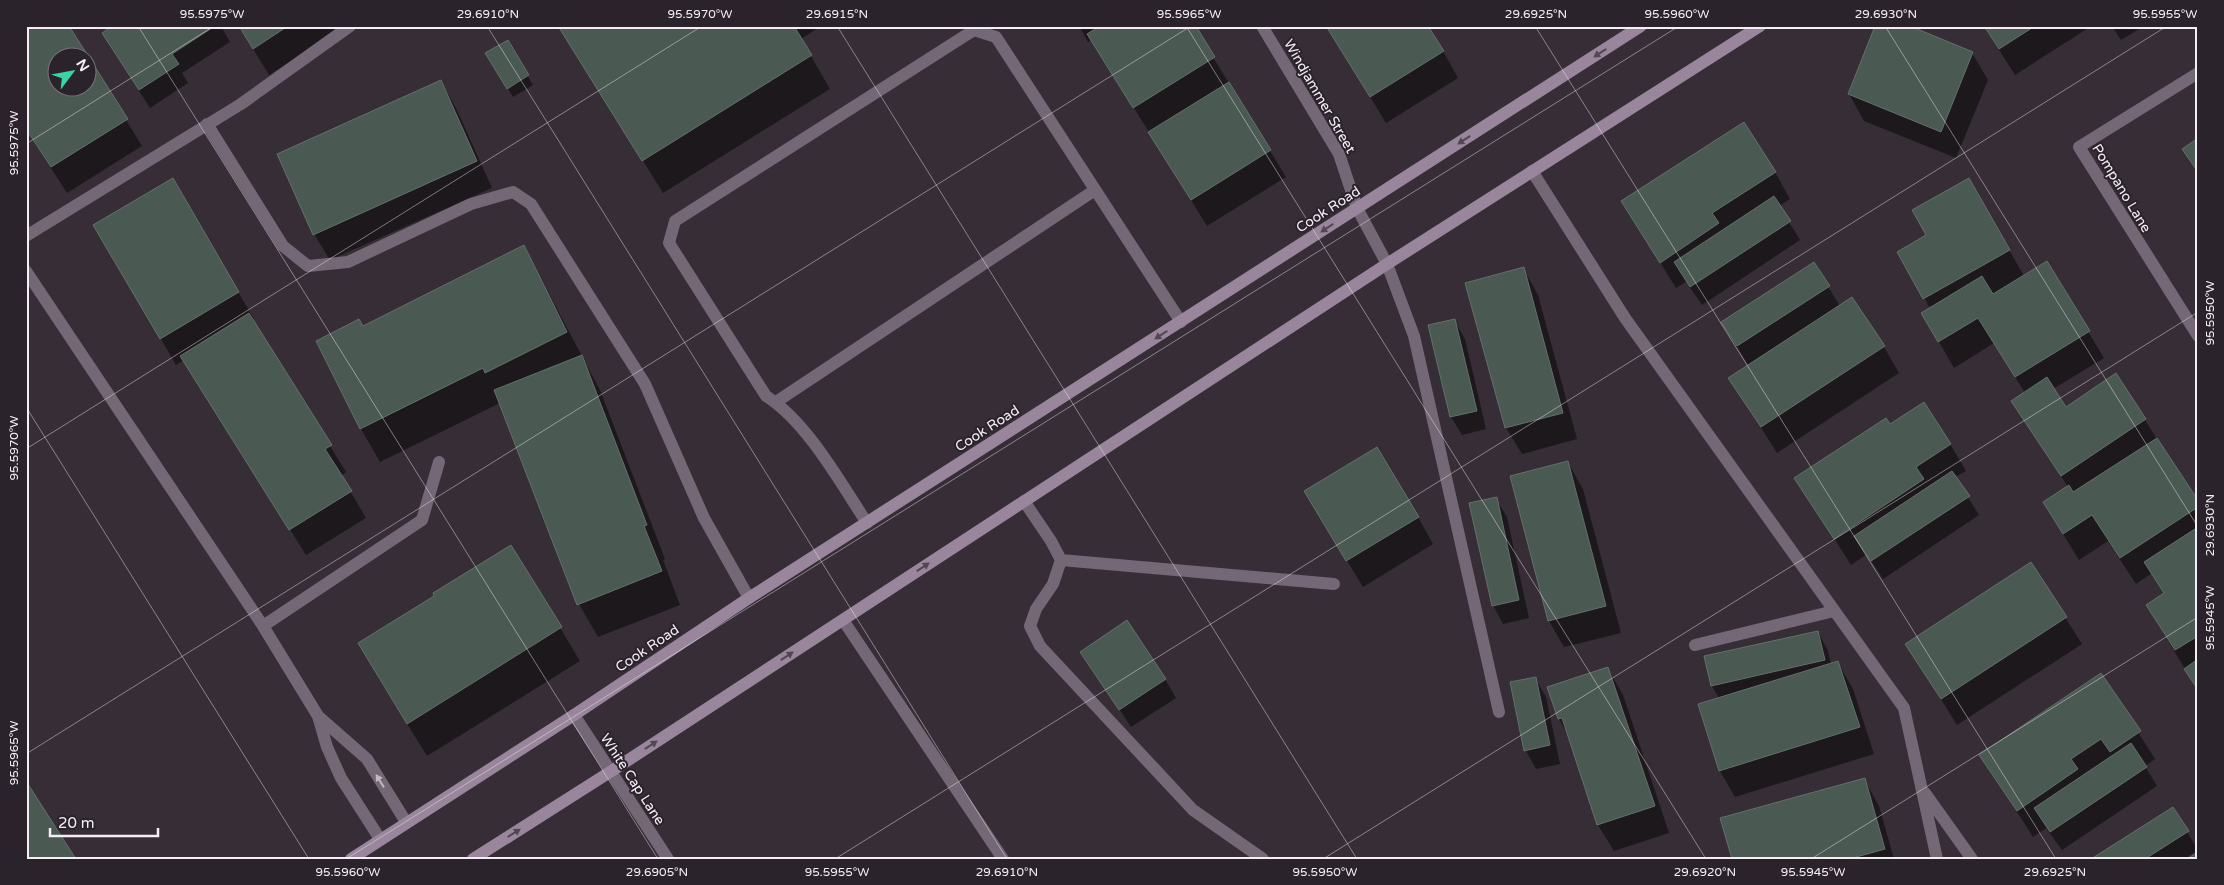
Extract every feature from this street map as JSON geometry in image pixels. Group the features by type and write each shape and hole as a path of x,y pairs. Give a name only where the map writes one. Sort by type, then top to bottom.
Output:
{"street":[{"path":"26,236 241,104 350,26"},
{"name":"Windjammer Street","path":"1262,26 1339,154 1357,208 1386,264 1414,336 1499,712"},
{"name":"Cook Road","path":"351,859 574,715 749,598 1641,26"},
{"path":"473,859 610,772 1386,264 1760,26"},
{"path":"867,523 818,448 776,402 766,396 668,243 675,221 974,30 996,37 1180,322"},
{"name":"Pompano Lane","path":"2198,73 2079,147 2198,336"},
{"path":"207,124 283,246 308,266 348,262 471,204 513,192 531,204 645,384 704,518 749,598"},
{"path":"1532,171 1625,318 1904,708 1937,859"},
{"path":"776,402 1096,190"},
{"path":"26,271 262,626 318,716 327,747 342,778 380,839"},
{"path":"262,626 422,520 439,462"},
{"path":"1024,501 1051,541 1060,560 1053,584 1036,609 1030,626 1040,646 1193,810 1263,859"},
{"path":"1060,560 1334,584"},
{"path":"1695,645 1834,611"},
{"path":"843,620 1003,859"},
{"name":"White Cap Lane","path":"574,715 668,859"},
{"path":"318,716 367,760 406,822"},
{"path":"1921,786 1972,859"}],"building":[{"path":"26,26 69,26 83,48 48,48 48,98 98,98 98,72 128,119 51,167 26,129"},
{"path":"112,26 215,26 172,54 179,64 139,90 102,33"},
{"path":"239,26 288,26 253,49"},
{"path":"558,26 794,26 812,55 642,161"},
{"path":"1100,26 1196,26 1215,57 1133,108 1087,34"},
{"path":"1326,26 1428,26 1444,51 1370,97"},
{"path":"1875,26 1910,26 1973,52 1941,132 1848,94"},
{"path":"1984,26 2035,26 1999,49"},
{"path":"508,40 529,75 507,89 485,53"},
{"path":"441,80 477,161 313,235 277,154"},
{"path":"1229,82 1271,150 1191,200 1148,132"},
{"path":"1744,122 1776,172 1712,213 1719,223 1660,263 1621,201"},
{"path":"2198,138 2198,172 2182,149"},
{"path":"173,178 239,292 160,339 93,225"},
{"path":"1969,178 2010,250 1923,299 1897,252 1926,235 1912,210"},
{"path":"1774,196 1791,221 1690,287 1674,262"},
{"path":"524,245 567,332 485,373 483,368 360,429 316,341 359,319 363,326"},
{"path":"2047,261 2090,331 2015,377 1978,318 1938,342 1921,313 1982,276 1993,294"},
{"path":"1814,262 1830,286 1737,346 1721,322"},
{"path":"1524,267 1563,413 1505,428 1465,283"},
{"path":"1852,297 1885,346 1761,427 1728,378"},
{"path":"249,313 332,445 325,449 352,491 289,530 180,356"},
{"path":"1455,319 1477,411 1450,417 1428,325"},
{"path":"582,355 647,525 644,526 662,571 577,605 494,390"},
{"path":"2116,373 2146,419 2061,476 2011,401 2047,377 2066,407"},
{"path":"1924,402 1951,444 1916,467 1924,479 1834,539 1794,478 1886,418 1890,424"},
{"path":"2157,438 2198,500 2198,507 2120,558 2092,515 2063,534 2043,502 2069,485 2073,492"},
{"path":"1377,447 1419,517 1346,561 1304,491"},
{"path":"1568,461 1606,606 1548,621 1510,476"},
{"path":"1952,471 1970,496 1871,561 1854,536"},
{"path":"1497,497 1519,600 1492,606 1469,503"},
{"path":"2198,527 2198,636 2175,650 2146,605 2164,593 2144,562"},
{"path":"511,545 562,627 407,724 358,643 434,596 433,593"},
{"path":"2031,562 2067,617 1941,699 1905,644"},
{"path":"1127,620 1166,679 1119,710 1080,652"},
{"path":"1818,631 1825,660 1711,686 1704,656"},
{"path":"2198,659 2198,690 2184,669"},
{"path":"1838,661 1860,727 1719,771 1698,704"},
{"path":"1608,667 1655,806 1597,825 1562,718 1558,719 1547,687"},
{"path":"2101,673 2141,731 2110,752 2101,739 2071,759 2078,769 2017,811 1979,755"},
{"path":"1536,677 1550,745 1524,751 1510,682"},
{"path":"2131,743 2147,767 2050,832 2034,808"},
{"path":"1865,778 1885,849 1849,859 1732,859 1720,818"},
{"path":"26,781 76,859 26,859"},
{"path":"2173,807 2189,831 2145,859 2091,859"},
{"path":"2198,852 2198,859 2187,859"}]}
